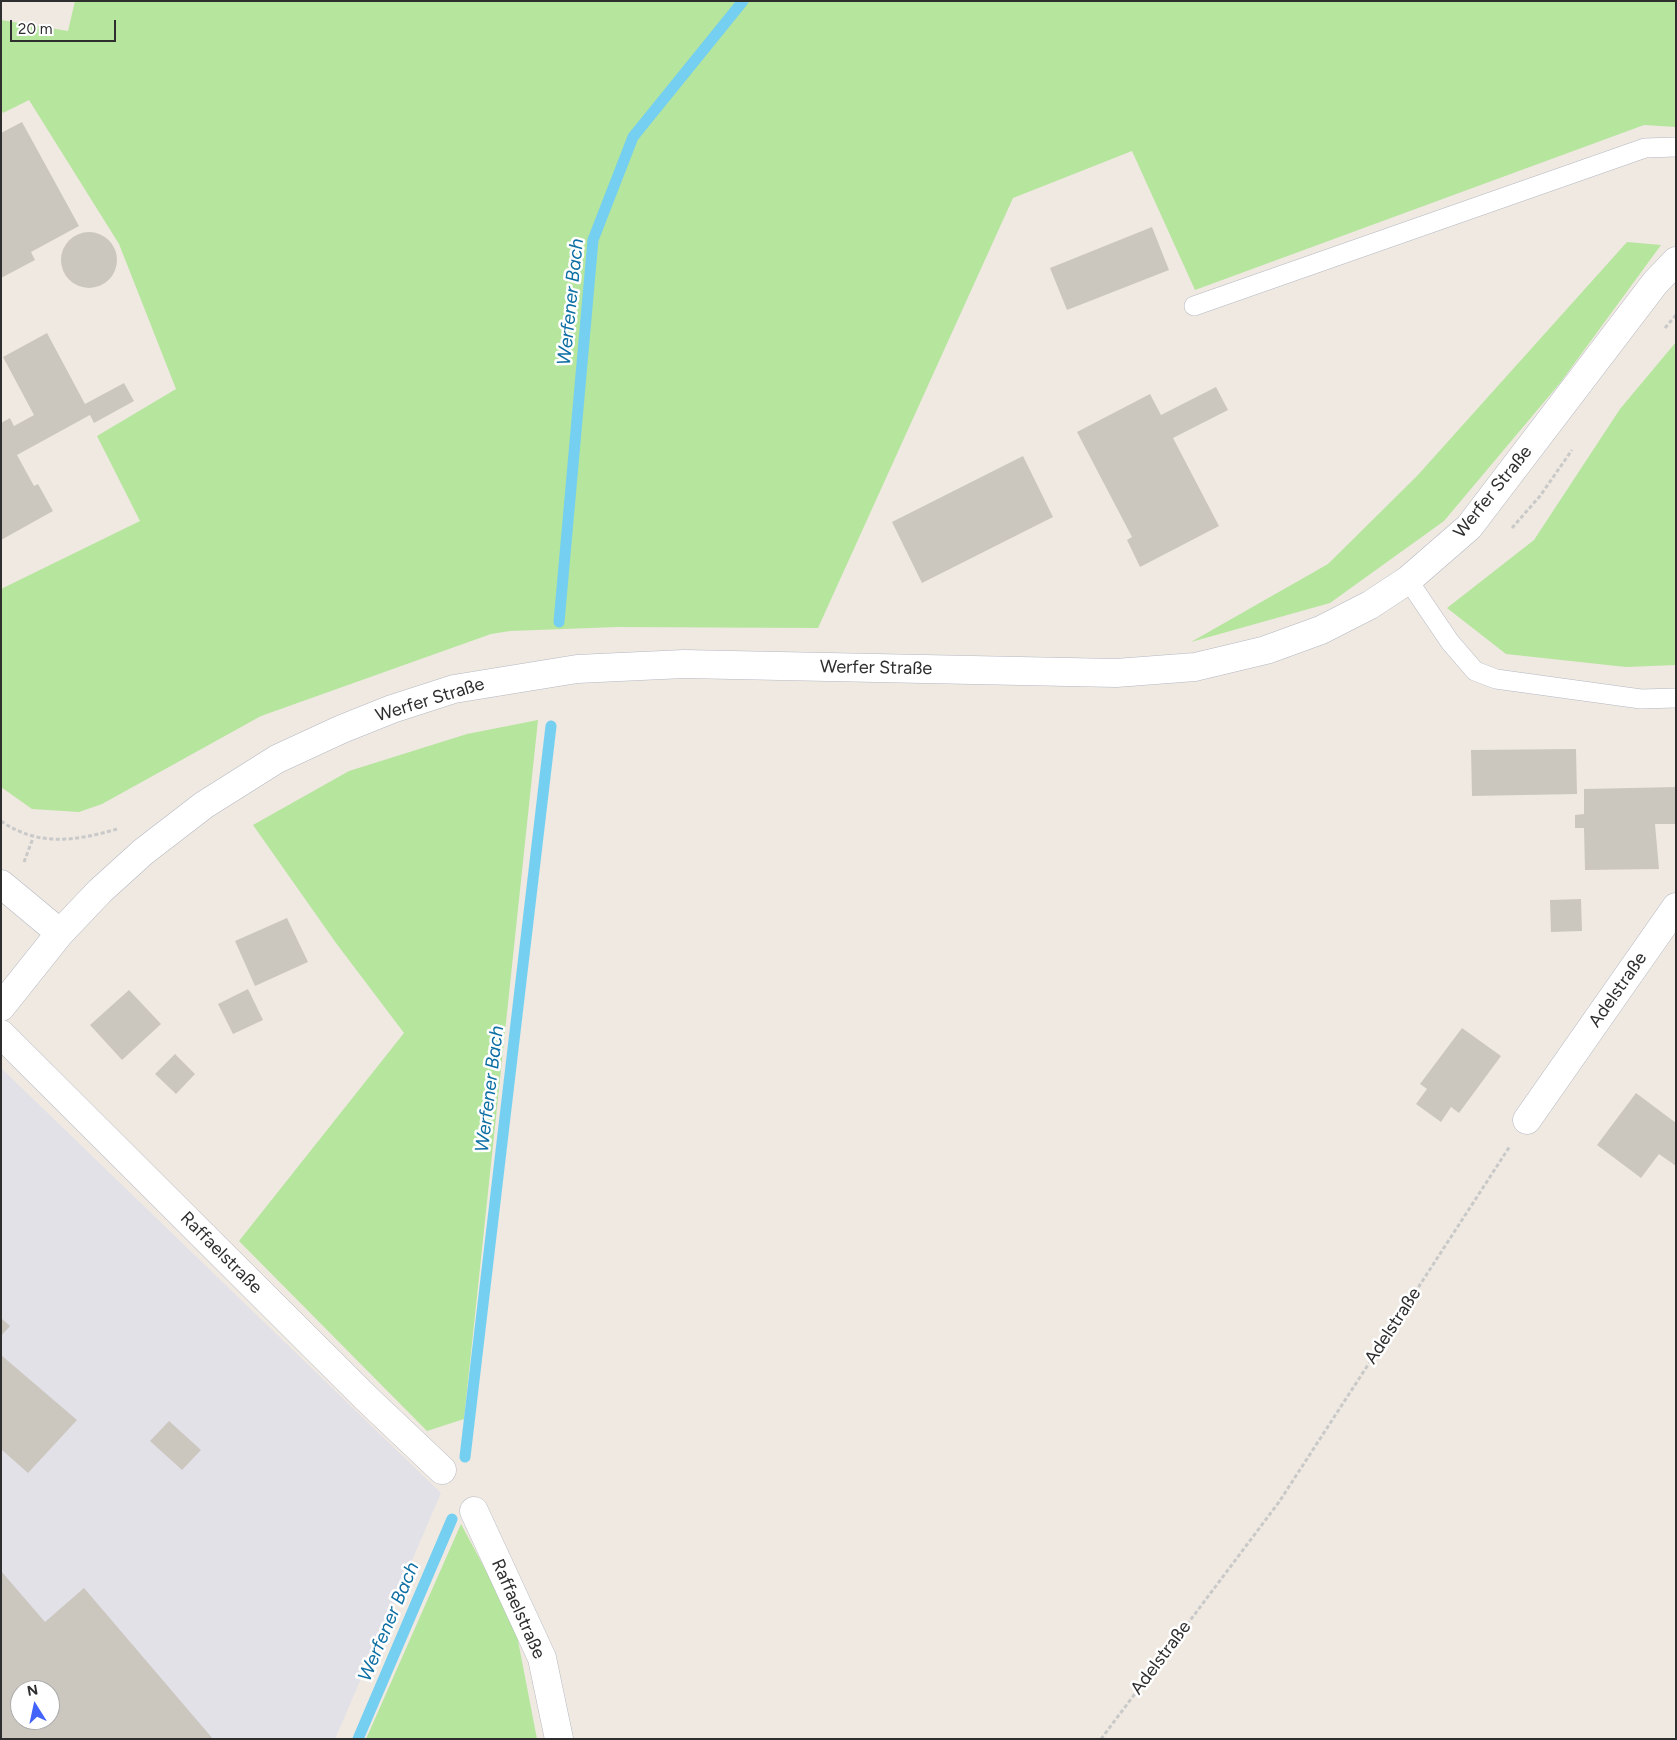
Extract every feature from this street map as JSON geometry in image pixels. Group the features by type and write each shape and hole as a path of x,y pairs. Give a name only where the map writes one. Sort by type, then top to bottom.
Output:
{"street":[{"name":"Werfer Straße","path":"1,1006 60,933 100,891 143,852 204,805 278,760 342,729 392,709 454,689 577,669 684,664 1116,672 1195,667 1266,650 1321,630 1370,605 1408,580 1468,527 1654,283 1676,261"},
{"path":"2,886 60,933"},
{"name":"Adelstraße","path":"1527,1120 1676,907"},
{"name":"Raffaelstraße","path":"1,1034 366,1398 442,1470"},
{"name":"Raffaelstraße","path":"474,1511 542,1658 559,1739"}],"lane":[{"path":"1194,306 1645,148 1676,147"},
{"path":"1408,580 1450,642 1475,671 1496,679 1631,698 1676,698"}],"path":[{"path":"1,820 33,838"},
{"name":"Adelstraße","path":"1101,1739 1279,1502 1527,1120"}],"shaded area":[{"path":"1,1068 441,1493 335,1739 1,1739"}],"green space":[{"path":"75,1 1676,1 1676,127 1644,125 1195,290 1132,151 1013,198 818,628 617,627 510,631 491,634 261,716 102,804 79,812 32,809 1,787 1,589 140,521 97,436 176,389 119,244 29,100 3,113 1,109 1,20 68,31"},
{"path":"1627,242 1661,245 1560,383 1444,521 1330,603 1191,642 1328,564 1417,476"},
{"path":"1676,342 1676,665 1626,667 1506,654 1447,608 1534,540 1620,409"},
{"path":"538,720 464,1419 427,1431 239,1241 404,1033 336,943 253,825 349,771 467,734"},
{"path":"461,1524 515,1625 537,1739 366,1739"}],"building":[{"path":"22,122 79,226 31,252 35,260 1,278 1,133"},
{"path":"1152,227 1169,270 1067,310 1050,268"},
{"path":"89,232 100,234 109,240 115,249 117,260 115,271 109,280 100,286 89,288 78,286 69,280 63,271 61,260 63,249 69,240 78,234"},
{"path":"47,333 85,404 124,383 134,401 94,423 90,415 17,455 34,486 38,484 53,511 1,540 1,423 10,418 14,426 34,415 3,357"},
{"path":"1216,387 1228,410 1173,438 1219,526 1140,567 1127,540 1132,537 1077,432 1150,394 1161,415"},
{"path":"1023,456 1053,517 922,583 892,522"},
{"path":"1576,749 1577,794 1472,796 1471,750"},
{"path":"1676,787 1676,824 1655,824 1659,869 1585,870 1584,828 1575,828 1575,815 1584,814 1584,789"},
{"path":"1581,899 1582,931 1551,932 1550,900"},
{"path":"287,918 308,962 255,986 235,941"},
{"path":"248,989 263,1020 233,1034 218,1004"},
{"path":"129,990 161,1024 122,1060 90,1025"},
{"path":"1462,1028 1501,1056 1459,1113 1451,1107 1441,1122 1416,1104 1427,1089 1420,1084"},
{"path":"175,1054 195,1074 176,1094 155,1074"},
{"path":"1636,1093 1676,1123 1676,1166 1659,1154 1641,1178 1597,1145"},
{"path":"1,1318 10,1326 1,1336"},
{"path":"1,1355 77,1420 28,1473 1,1449"},
{"path":"169,1421 201,1450 182,1470 150,1441"},
{"path":"1,1571 45,1622 84,1588 213,1739 1,1739"}],"waterway":[{"name":"Werfener Bach","path":"559,622 593,240 633,137 743,1"},
{"name":"Werfener Bach","path":"465,1457 551,726"},
{"name":"Werfener Bach","path":"358,1739 452,1519"}]}
